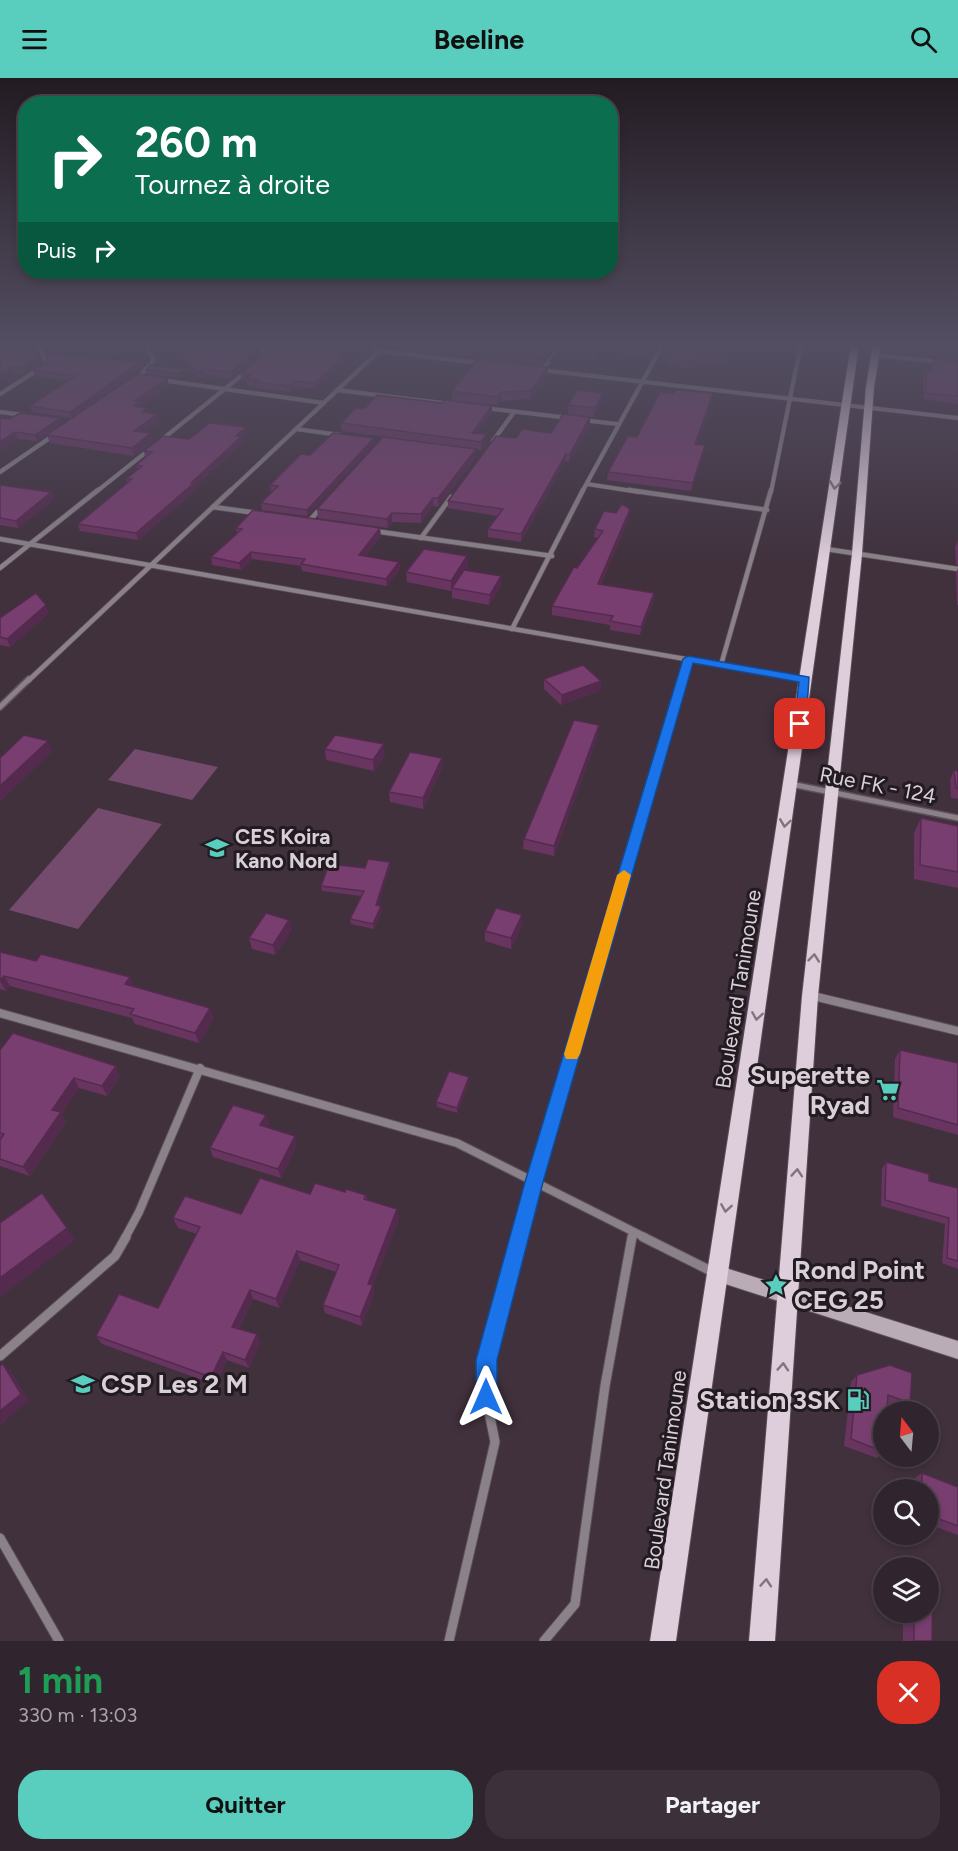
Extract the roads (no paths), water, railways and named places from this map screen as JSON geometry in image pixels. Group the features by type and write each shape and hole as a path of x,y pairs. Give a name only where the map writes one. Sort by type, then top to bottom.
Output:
{"main road":[{"name":"Boulevard Tanimoune","path":"663,1641 845,417"},
{"path":"762,1641 810,996 869,417"},
{"path":"716,1273 958,1350"}],"street":[{"path":"0,568 191,417"},
{"path":"0,707 309,417"},
{"path":"489,446 510,417"},
{"path":"556,417 617,424"},
{"path":"512,629 552,556 621,417"},
{"path":"721,665 767,510 785,417"},
{"path":"0,472 62,428"},
{"path":"296,429 350,437"},
{"path":"587,484 767,510"},
{"path":"421,538 456,491"},
{"path":"309,521 331,497"},
{"path":"213,507 266,515"},
{"path":"298,519 320,523"},
{"path":"365,530 552,556"},
{"path":"0,539 805,680"},
{"path":"826,549 958,569"},
{"path":"449,1641 495,1442 486,1397 486,1360 534,1182 688,659"},
{"name":"Rue FK - 124","path":"791,784 958,818"},
{"path":"810,996 958,1030"},
{"path":"0,1013 458,1143 716,1273"},
{"path":"0,1356 115,1257 139,1212 200,1068"},
{"path":"544,1641 575,1604 605,1386 633,1232"},
{"path":"0,1538 59,1641"}],"place":[{"name":"CES Koira Kano Nord","path":"217,848"},
{"name":"Superette Ryad","path":"888,1090"},
{"name":"Rond Point CEG 25","path":"776,1285"},
{"name":"CSP Les 2 M","path":"83,1384"},
{"name":"Station 3SK","path":"858,1400"}]}
